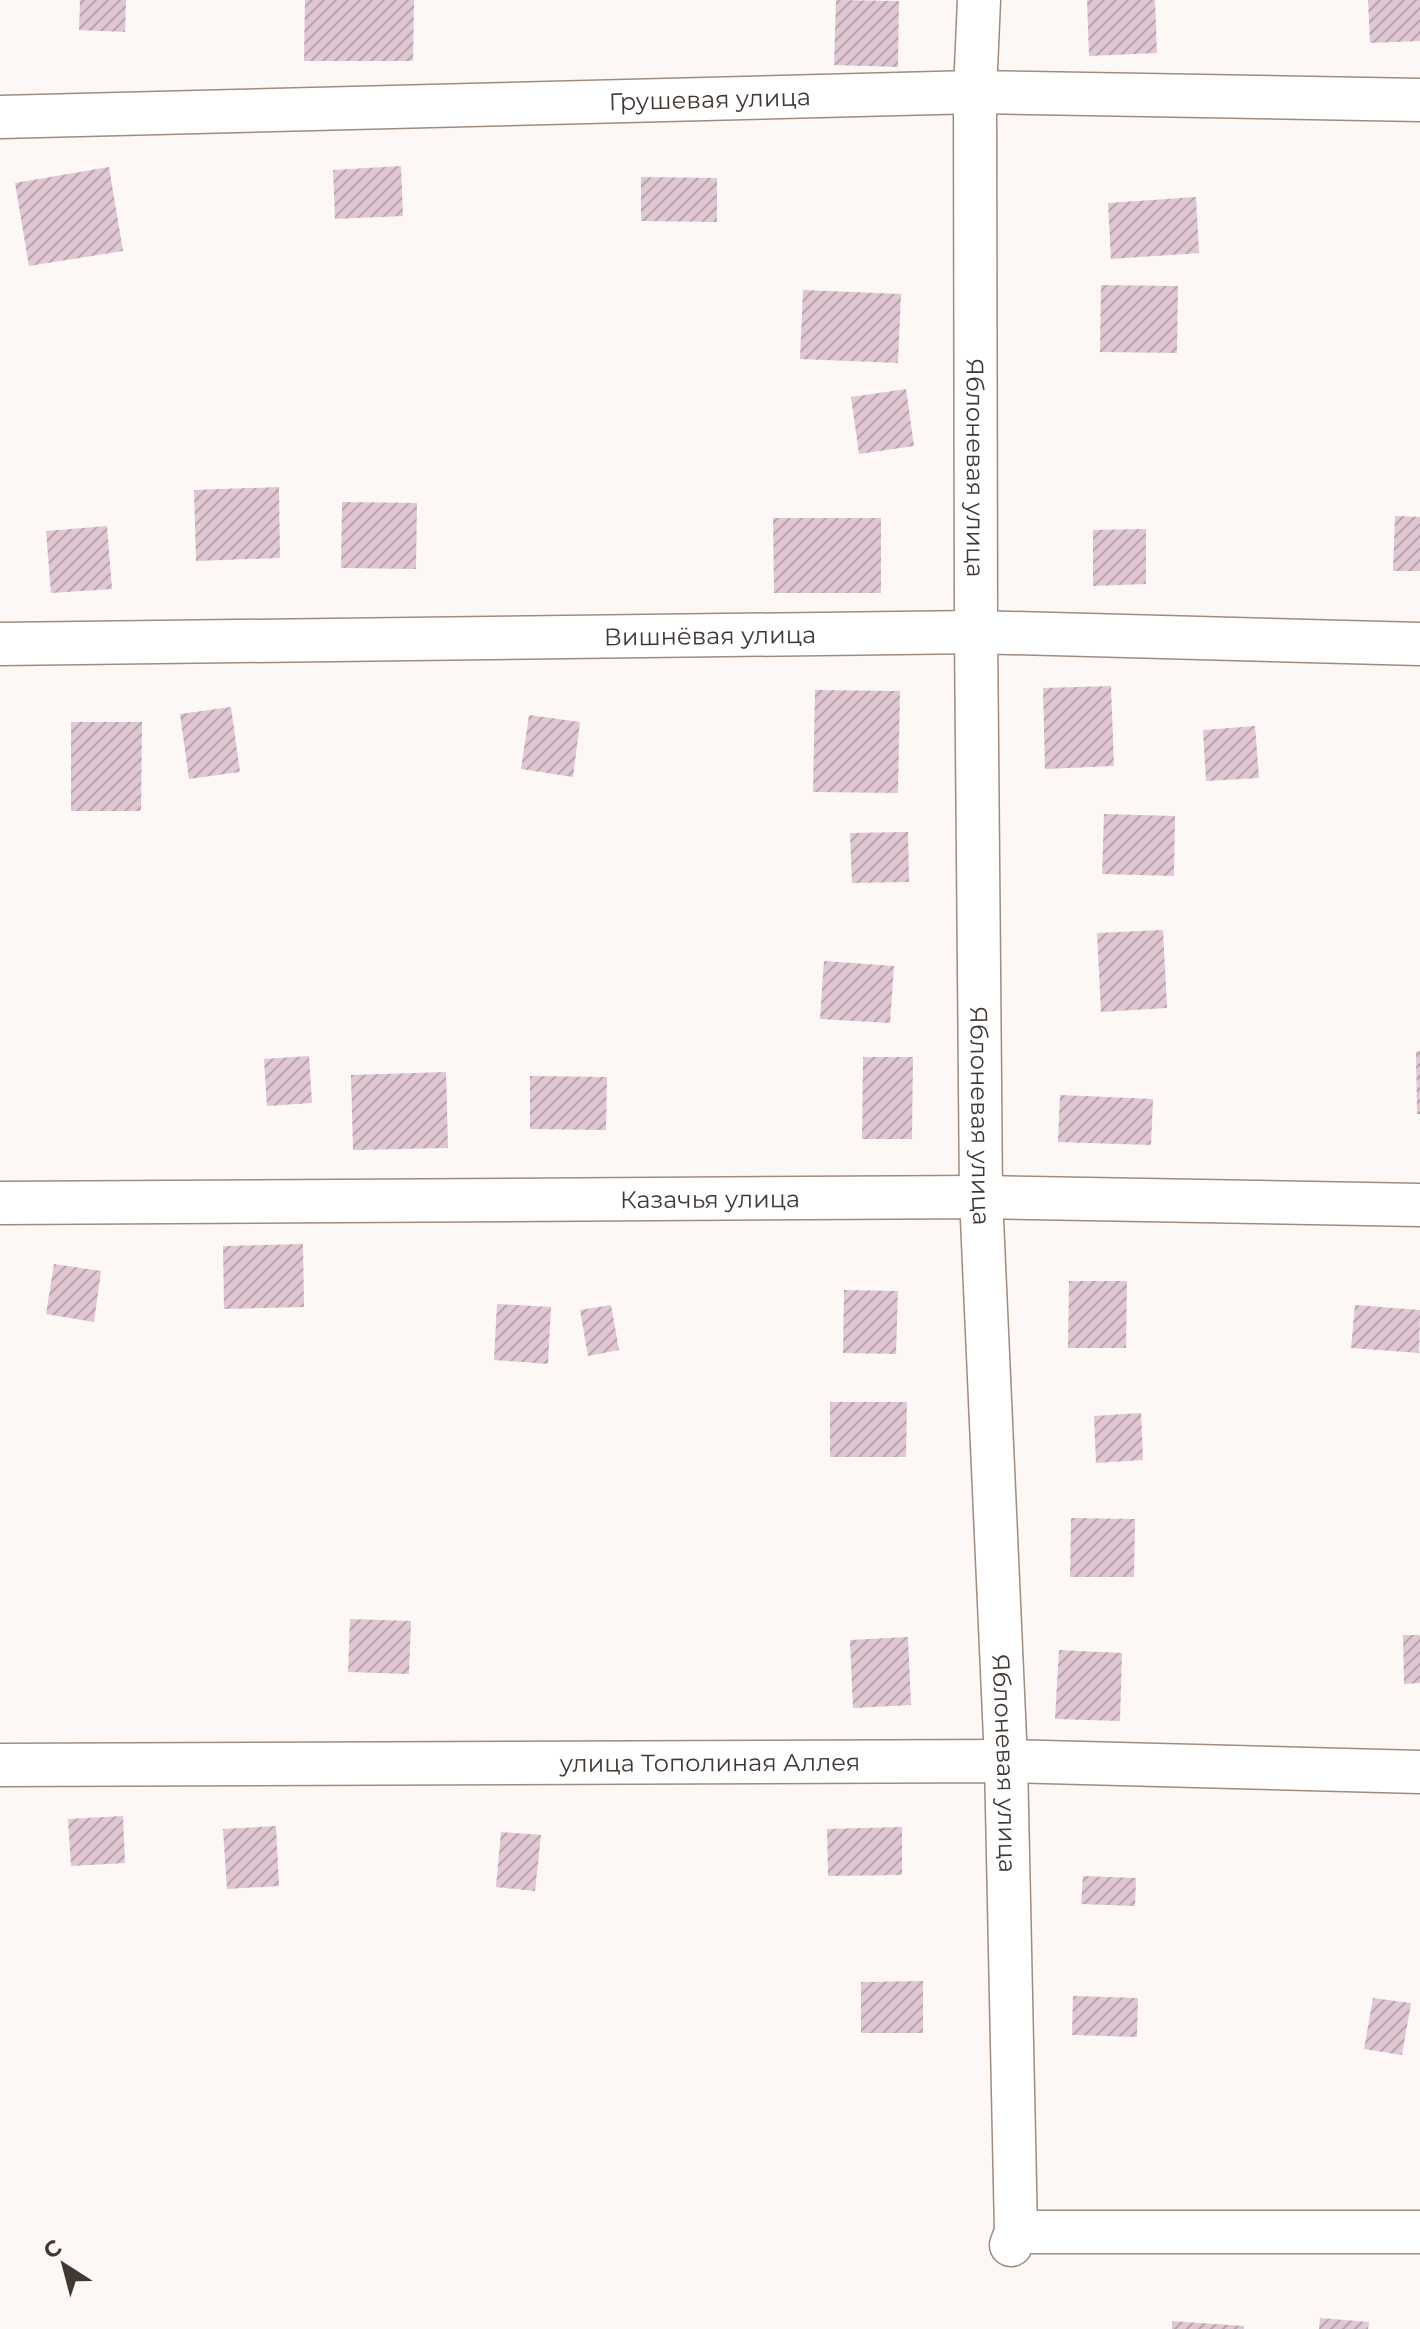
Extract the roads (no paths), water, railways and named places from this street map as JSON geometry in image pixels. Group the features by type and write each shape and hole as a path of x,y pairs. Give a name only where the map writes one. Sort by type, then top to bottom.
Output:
{"street":[{"name":"Яблоневая улица","path":"979,0 975,92 981,1197 1006,1761 1013,2238 1420,2232"},
{"name":"Грушевая улица","path":"0,117 975,92 1420,100"},
{"name":"Вишнёвая улица","path":"0,644 976,632 1420,644"},
{"name":"Казачья улица","path":"0,1203 981,1197 1420,1205"},
{"name":"улица Тополиная Аллея","path":"0,1765 1006,1761 1420,1772"}]}
